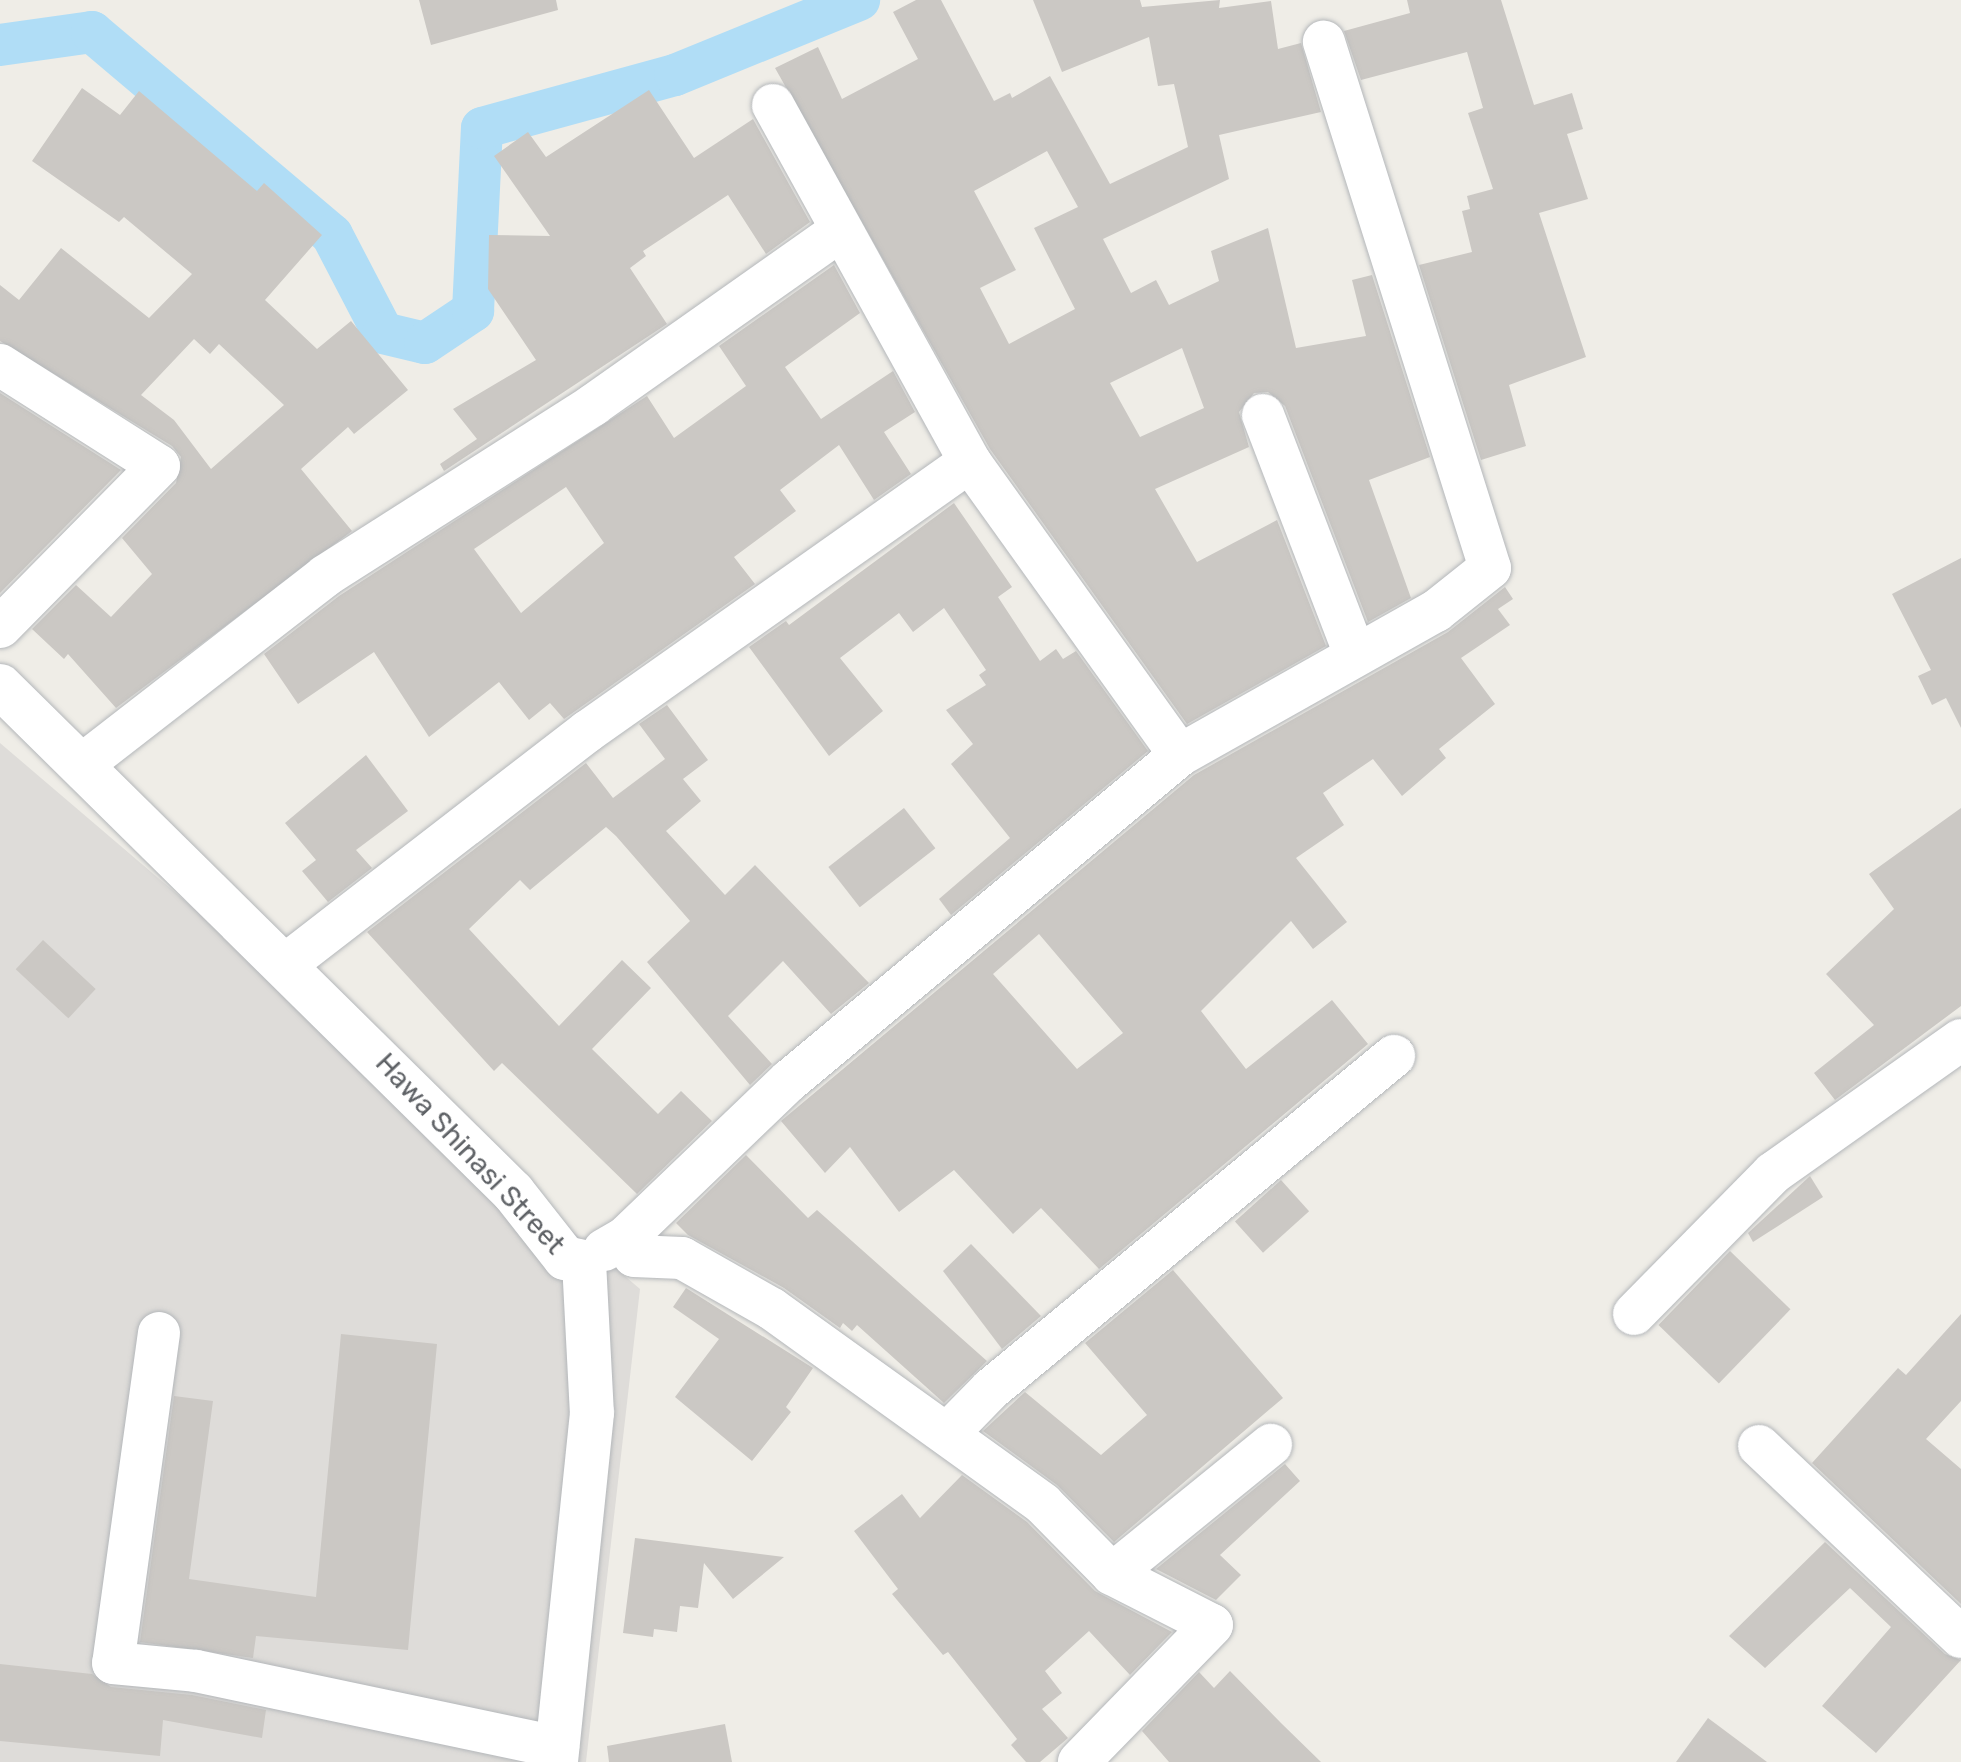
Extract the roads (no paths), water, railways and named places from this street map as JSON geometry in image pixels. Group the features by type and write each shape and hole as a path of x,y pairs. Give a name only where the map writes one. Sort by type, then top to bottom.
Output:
{"street":[{"path":"584,1262 625,1238 790,1080 1180,755 1436,611 1490,568 1324,42"},
{"path":"773,105 970,462 1180,755"},
{"path":"83,764 325,576 593,405 840,231"},
{"path":"0,365 159,466 0,627"},
{"path":"1263,415 1355,655"},
{"path":"285,965 588,731 970,462"},
{"name":"Hawa Shinasi Street","path":"0,686 83,764 513,1192 565,1258 584,1262 592,1413 557,1754"},
{"path":"1634,1314 1773,1173 1961,1040"},
{"path":"949,1432 991,1389 1394,1056"},
{"path":"625,1238 634,1256 682,1258 772,1309 949,1432 1043,1504 1112,1574 1212,1625 1079,1762"},
{"path":"159,1333 113,1663 196,1671 557,1754"},
{"path":"1112,1574 1271,1445"},
{"path":"1759,1446 1961,1637"}],"waterway":[{"path":"0,45 92,32 332,235 383,333 425,343 473,311 482,128 675,75 859,0"}]}
